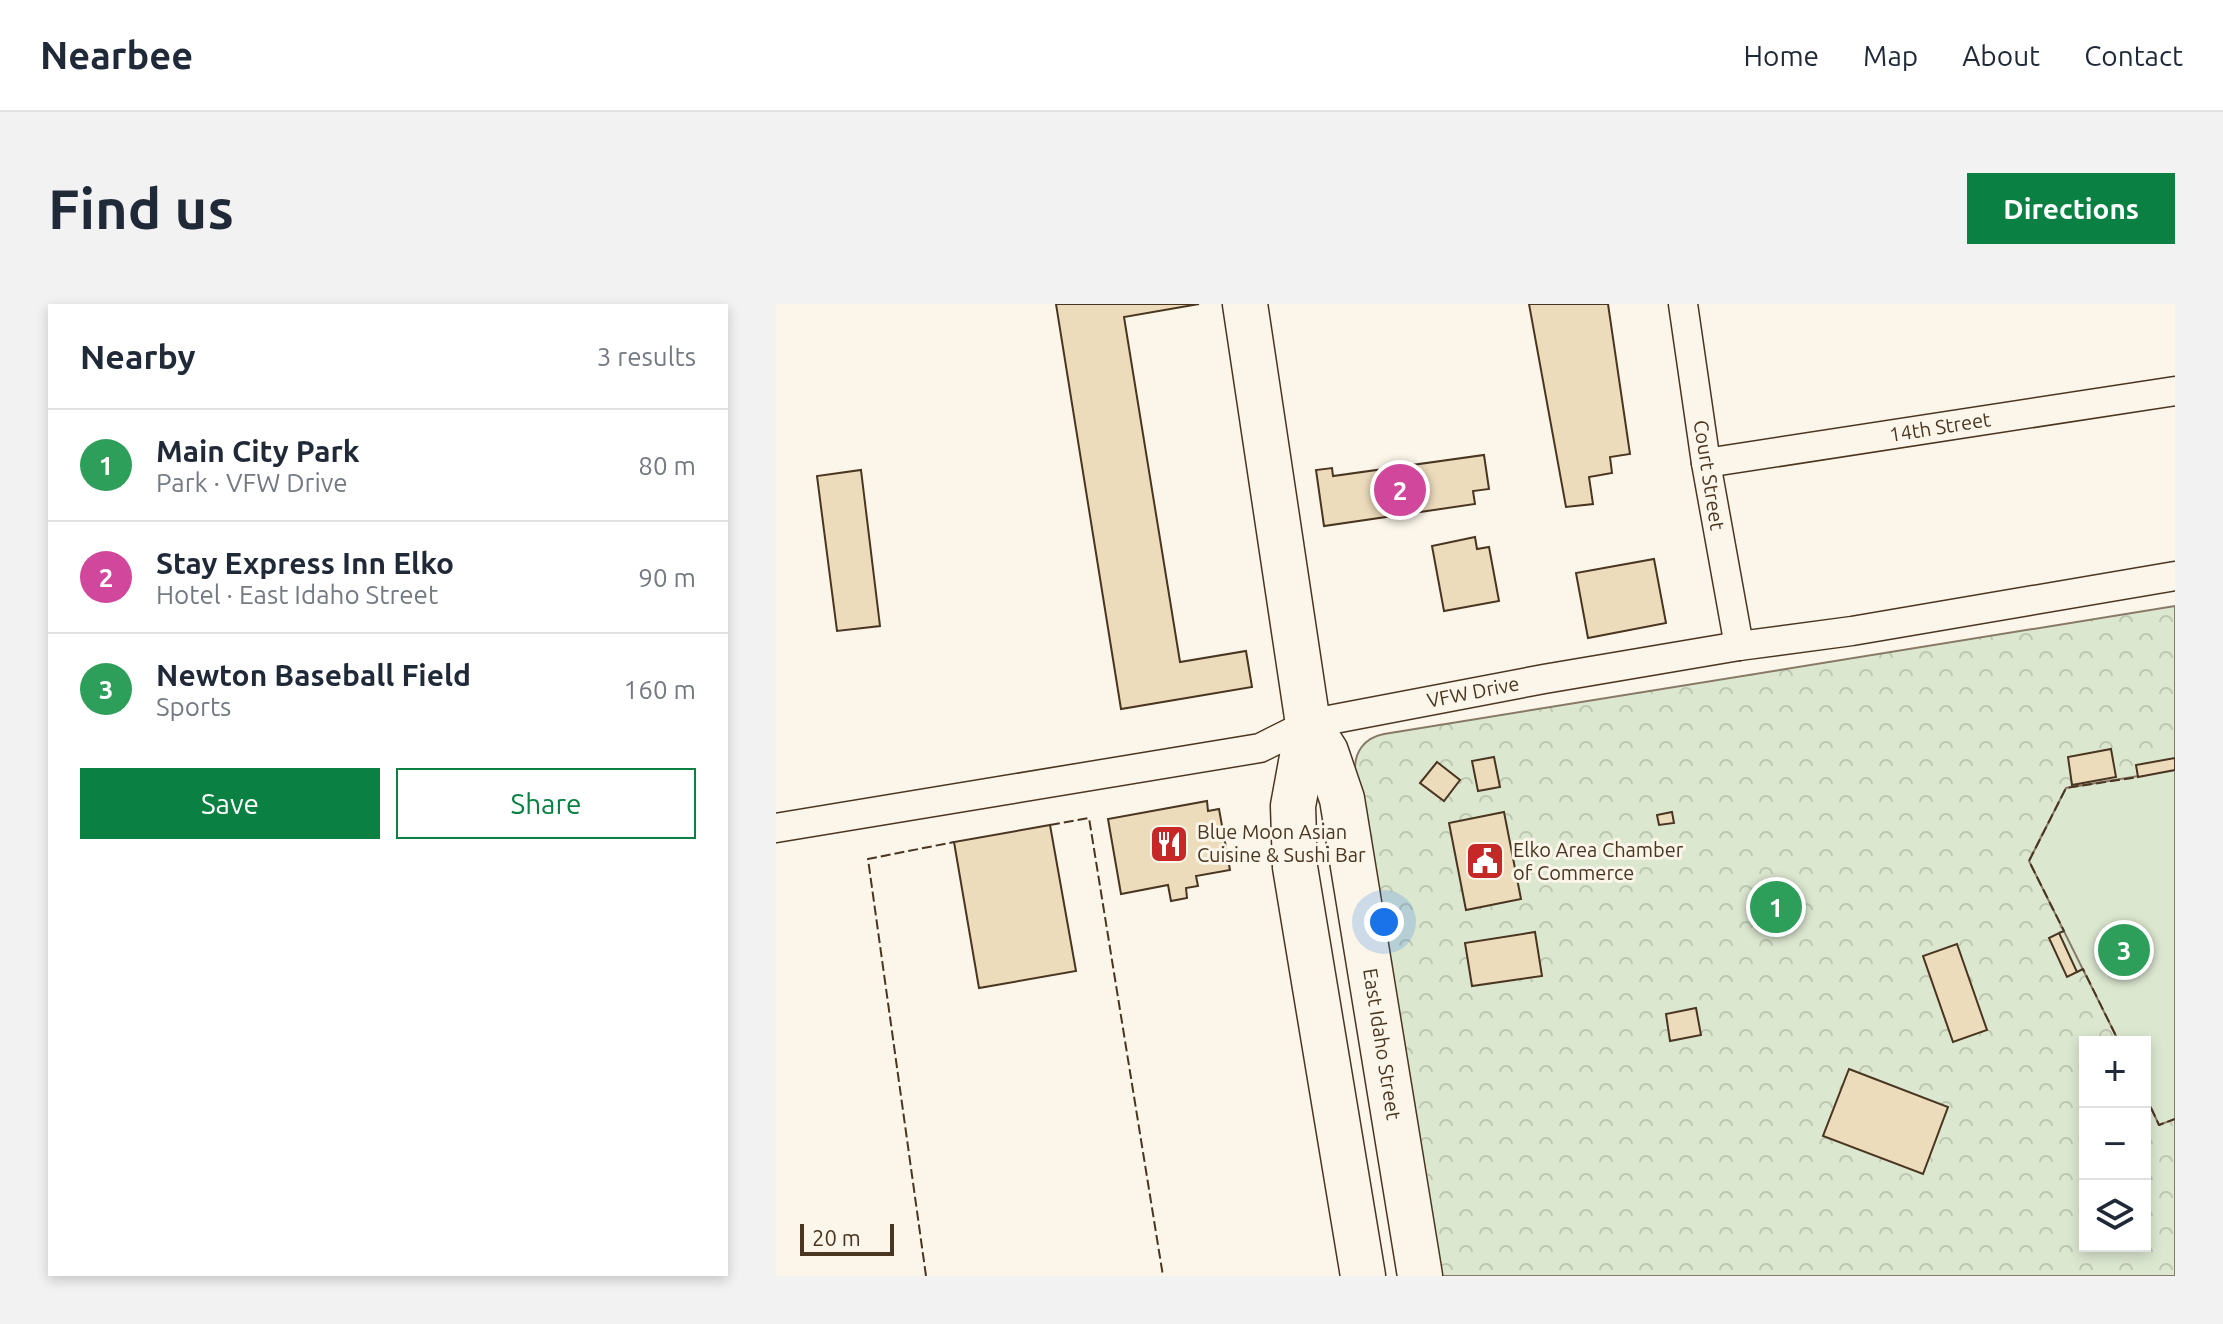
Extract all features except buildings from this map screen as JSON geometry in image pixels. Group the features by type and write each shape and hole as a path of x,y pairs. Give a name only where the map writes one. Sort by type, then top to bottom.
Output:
{"main road":[{"name":"East Idaho Street","path":"1245,304 1308,724 1293,806 1295,867 1363,1276"},
{"name":"East Idaho Street","path":"1308,724 1326,752 1342,799 1420,1276"}],"street":[{"name":"Court Street","path":"1683,304 1706,463 1739,646"},
{"name":"14th Street","path":"1706,463 2175,391"},
{"name":"VFW Drive","path":"776,828 1260,748 1308,724 1544,679 2175,576"}],"green space":[{"path":"2175,606 2175,1276 1437,1276 1355,772 1358,752 1371,739 1384,734"},
{"path":"2175,770 2175,1119 2159,1125 2151,1108 2151,1036 2116,1036 2029,861 2066,788"}],"fence":[{"path":"2059,933 2064,931 2029,861 2066,788 2138,777"},
{"path":"1050,825 1089,818 1163,1276"},
{"path":"926,1276 868,859 954,842"},
{"path":"2077,972 2083,969 2116,1036"},
{"path":"2151,1108 2159,1125 2175,1119"}],"place":[{"name":"Stay Express Inn Elko","path":"1400,490"},
{"name":"Blue Moon Asian Cuisine & Sushi Bar","path":"1169,844"},
{"name":"Elko Area Chamber of Commerce","path":"1485,861"},
{"name":"Main City Park","path":"1776,907"},
{"name":"Newton Baseball Field","path":"2124,950"}]}
